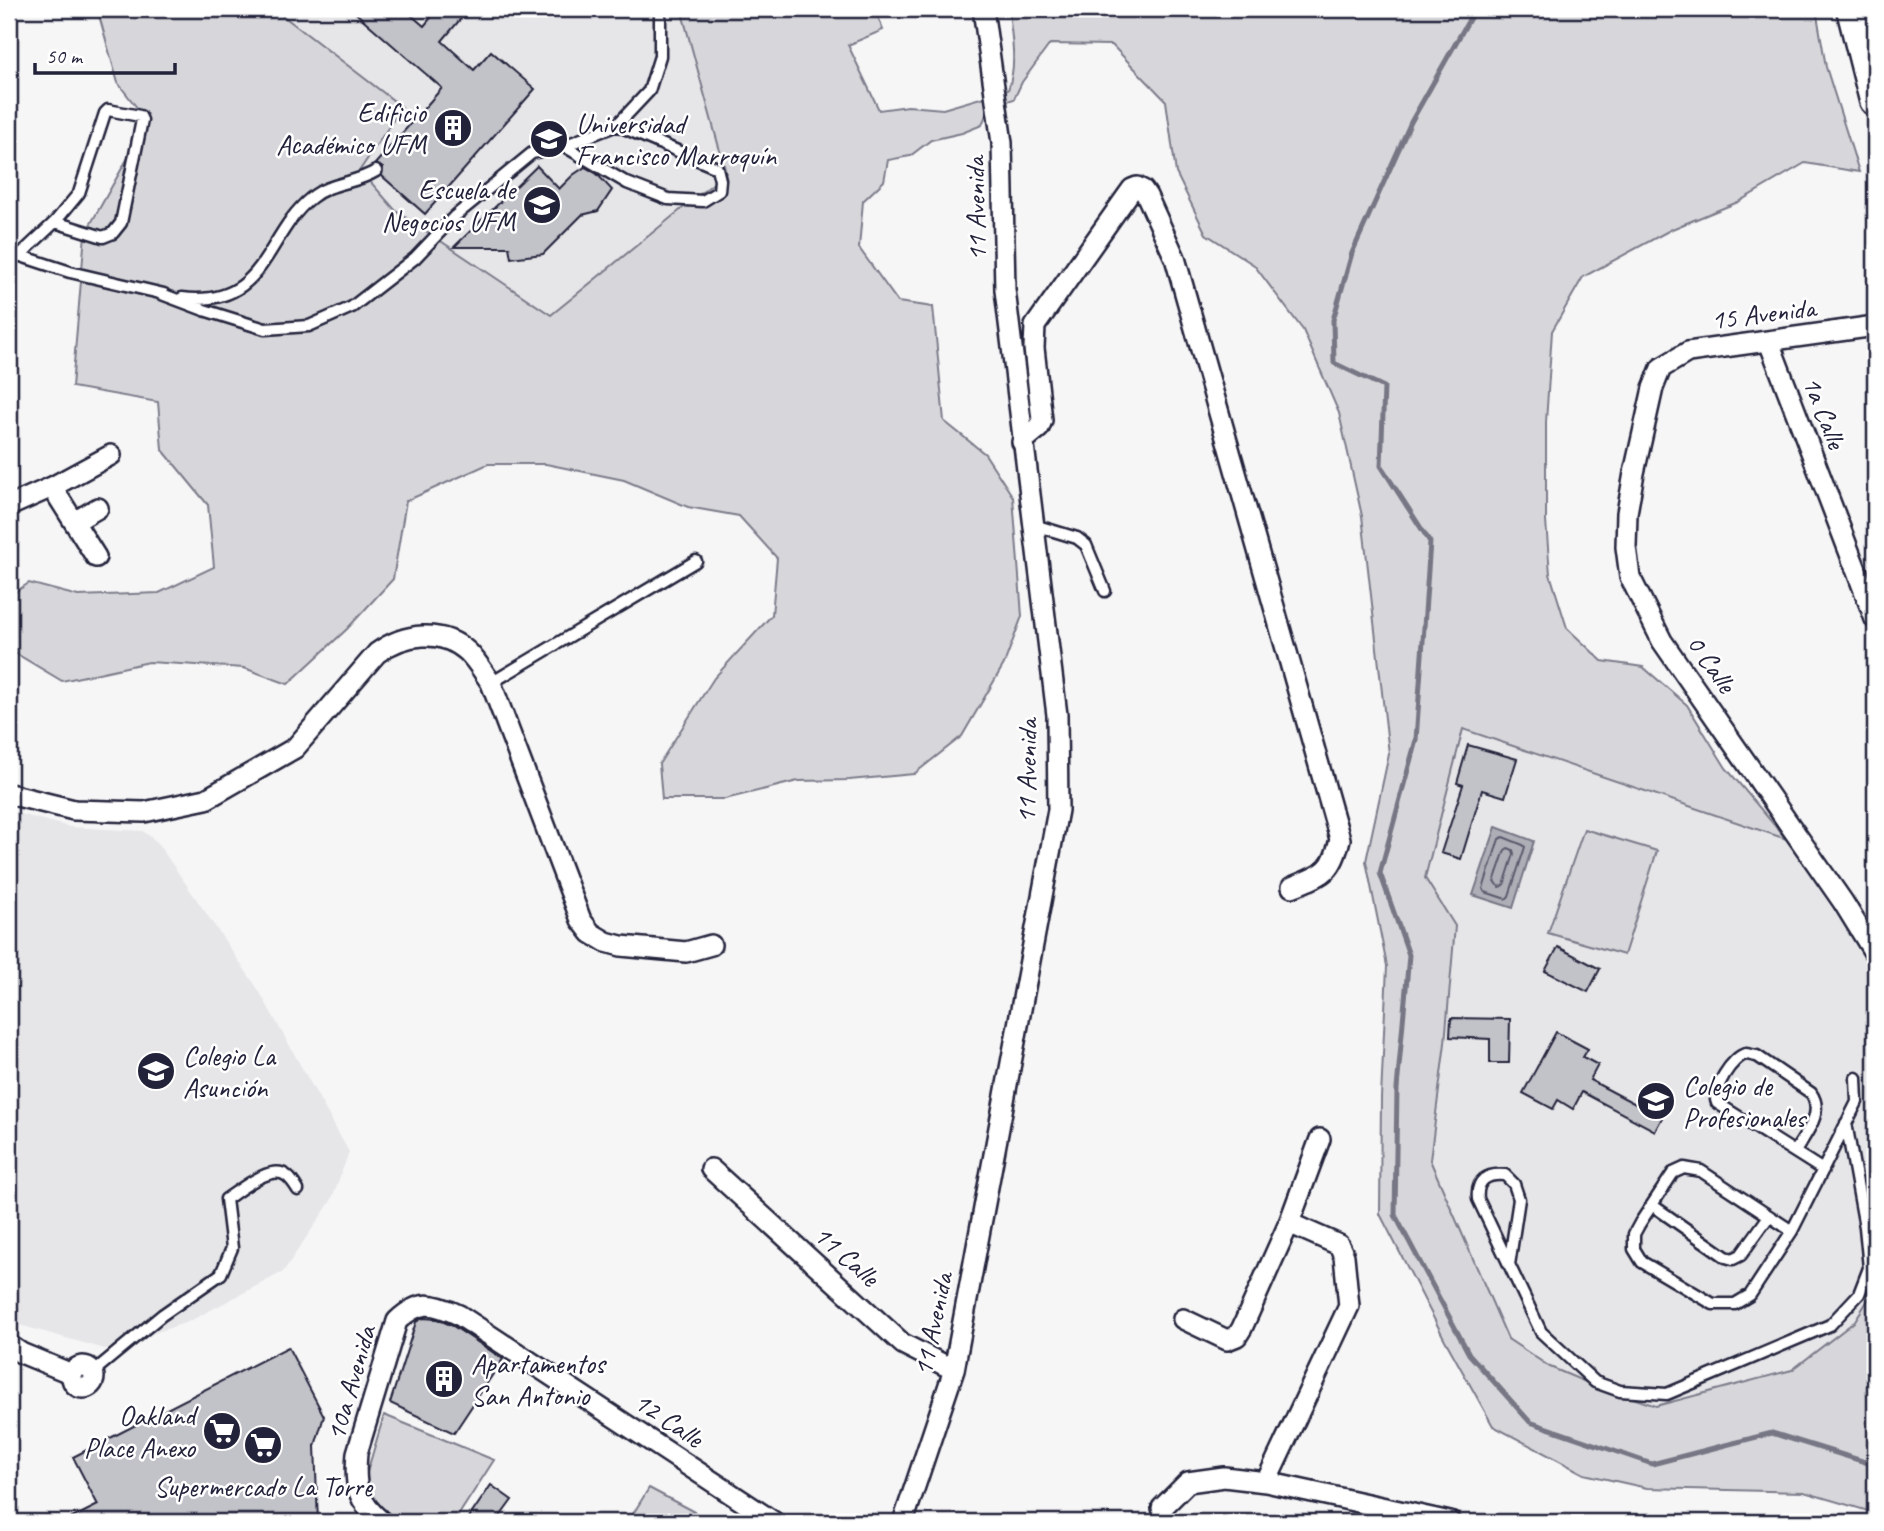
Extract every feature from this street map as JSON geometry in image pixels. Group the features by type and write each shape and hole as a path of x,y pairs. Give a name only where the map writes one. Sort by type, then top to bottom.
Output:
{"main road":[{"path":"1852,9 1875,100"}],"street":[{"name":"11 Avenida","path":"903,1522 954,1370 1058,810 1057,715 1005,290 1002,143 983,9"},
{"path":"1022,442 1039,429 1042,420 1034,348 1035,326 1132,189 1137,187 1147,196 1175,258 1340,839 1336,858 1324,874 1292,887"},
{"name":"15 Avenida","path":"1661,368 1688,352 1875,326"},
{"name":"1a Calle","path":"1769,342 1875,619"},
{"name":"0 Calle","path":"1661,368 1653,388 1627,513 1626,547 1630,577 1662,641 1843,902 1875,954"},
{"path":"9,506 52,487 111,455"},
{"path":"52,487 96,557"},
{"path":"74,522 98,508"},
{"path":"9,794 74,810 144,812 206,799 295,748 377,653 410,637 435,637 470,653 491,683 581,920 592,933 606,942 621,946 686,952 711,945"},
{"path":"1183,1319 1227,1340 1237,1336 1289,1223 1320,1139"},
{"name":"11 Calle","path":"711,1169 904,1344 954,1370"},
{"path":"1266,1482 1349,1306 1345,1256 1339,1245 1289,1223"},
{"name":"10a Avenida","path":"383,1522 368,1510 358,1493 355,1472 357,1453 397,1321 409,1309 424,1304"},
{"name":"12 Calle","path":"424,1304 440,1305 458,1315 774,1522"},
{"path":"9,1345 21,1353 72,1374 81,1366 93,1372"},
{"path":"1162,1508 1188,1482 1224,1477 1266,1482 1450,1522"}],"lane":[{"path":"159,293 265,329 309,326 352,307 415,258 455,216 532,153 564,146 617,125 649,91 660,56 660,9"},
{"path":"14,254 55,222 79,193 105,113 108,110 137,114 142,120 121,223 113,233 103,237 55,222"},
{"path":"564,146 627,183 668,199 703,201 719,191 720,180 716,168 617,125"},
{"path":"14,254 69,272 185,299 211,297 235,289 262,266 295,215 314,195 376,171"},
{"path":"1034,525 1069,535 1086,544 1105,591"},
{"path":"491,683 696,561"},
{"path":"1794,1152 1817,1112 1816,1101 1811,1093 1757,1056 1747,1054 1737,1058 1715,1090 1717,1103 1794,1152 1823,1170"},
{"path":"1792,1231 1701,1171 1684,1168 1673,1173 1634,1234 1634,1249 1642,1262 1713,1304 1735,1304 1750,1295 1792,1231 1857,1102 1856,1078"},
{"path":"1509,1265 1519,1199 1514,1184 1505,1175 1493,1174 1481,1179 1476,1188 1478,1199 1509,1265 1541,1332 1595,1382 1620,1391 1667,1394 1830,1325 1859,1294 1869,1268 1866,1227 1846,1123"},
{"path":"93,1372 162,1315 220,1274 232,1248 226,1199 269,1172 286,1175 298,1190"},
{"path":"1652,1205 1726,1257 1733,1259 1741,1255 1769,1216"}],"shaded area":[{"path":"101,9 274,9 402,107 360,170 396,211 551,315 726,173 681,9 875,9 883,30 848,45 879,110 908,106 943,109 1008,90 1013,69 1009,9 1816,9 1826,67 1859,172 1805,163 1738,202 1672,229 1583,277 1552,331 1546,422 1546,521 1550,574 1567,628 1602,661 1643,667 1687,705 1726,768 1786,839 1463,729 1425,878 1455,926 1445,1043 1430,1160 1508,1339 1550,1367 1656,1406 1792,1370 1854,1322 1875,1289 1875,1513 1804,1492 1647,1488 1584,1474 1493,1426 1445,1340 1380,1214 1381,1098 1387,966 1366,861 1389,754 1362,516 1339,413 1303,330 1254,265 1206,234 1176,173 1166,101 1112,45 1050,44 1022,82 1014,99 989,107 982,125 931,140 910,156 888,160 884,181 863,201 859,248 898,302 933,307 944,421 985,454 1013,497 1022,616 1004,664 962,736 914,774 798,781 725,799 662,799 659,764 714,678 772,615 777,558 739,516 688,507 624,480 546,464 488,464 406,501 393,579 347,629 288,684 244,668 149,662 62,681 12,651 9,635 9,596 29,583 78,596 159,593 214,567 208,505 162,449 158,402 72,387 85,234 148,122 118,83 100,19"},
{"name":"Universidad Francisco Marroquín","path":"274,9 681,9 726,173 551,315 396,211 360,170 402,107"},
{"name":"Colegio de Profesionales","path":"1463,729 1786,839 1875,973 1875,1288 1854,1322 1792,1370 1656,1406 1550,1367 1508,1339 1430,1160 1445,1043 1455,926 1425,879"},
{"name":"Colegio La Asunción","path":"9,811 70,827 143,831 157,842 258,989 349,1152 331,1201 283,1272 188,1322 105,1349 16,1324 9,1317"},
{"path":"1584,829 1657,851 1624,955 1548,933"},
{"path":"384,1415 494,1460 454,1522 387,1522 371,1509 366,1476"},
{"path":"649,1488 713,1522 628,1522"}],"water":[{"path":"1496,827 1534,841 1513,908 1473,895"}],"building":[{"name":"Edificio Académico UFM","path":"351,9 404,9 424,26 438,9 469,9 442,41 474,70 491,51 535,89 425,214 382,176 383,168 375,164 442,88"},
{"name":"Escuela de Negocios UFM","path":"537,166 559,189 585,167 597,174 612,190 598,211 582,215 543,254 511,258 509,247 454,247"},
{"path":"1468,745 1517,759 1505,797 1482,790 1461,859 1441,853 1463,785 1457,783"},
{"path":"1558,947 1600,969 1588,992 1545,971"},
{"path":"1451,1018 1510,1019 1509,1063 1490,1063 1490,1039 1450,1037"},
{"path":"1556,1032 1588,1049 1583,1057 1598,1065 1590,1080 1662,1118 1655,1131 1582,1092 1573,1109 1558,1100 1553,1109 1523,1093"},
{"name":"Apartamentos San Antonio","path":"423,1318 437,1319 453,1326 503,1359 454,1433 390,1403 416,1322"},
{"name":"Oakland Place Anexo","path":"288,1347 324,1416 315,1446 318,1522 64,1522 98,1505 73,1457"},
{"path":"491,1485 512,1500 496,1522 466,1522"}],"waterway":[{"path":"1475,9 1411,122 1352,253 1333,320 1334,363 1384,387 1381,466 1430,542 1416,740 1380,873 1409,955 1397,1089 1395,1215 1469,1354 1530,1422 1652,1464 1772,1433 1875,1465"}],"place":[{"name":"Edificio Académico UFM","path":"453,128"},
{"name":"Universidad Francisco Marroquín","path":"549,139"},
{"name":"Escuela de Negocios UFM","path":"542,205"},
{"name":"Colegio La Asunción","path":"156,1071"},
{"name":"Colegio de Profesionales","path":"1656,1101"},
{"name":"Apartamentos San Antonio","path":"444,1379"},
{"name":"Oakland Place Anexo","path":"222,1431"},
{"name":"Supermercado La Torre","path":"263,1445"}]}
